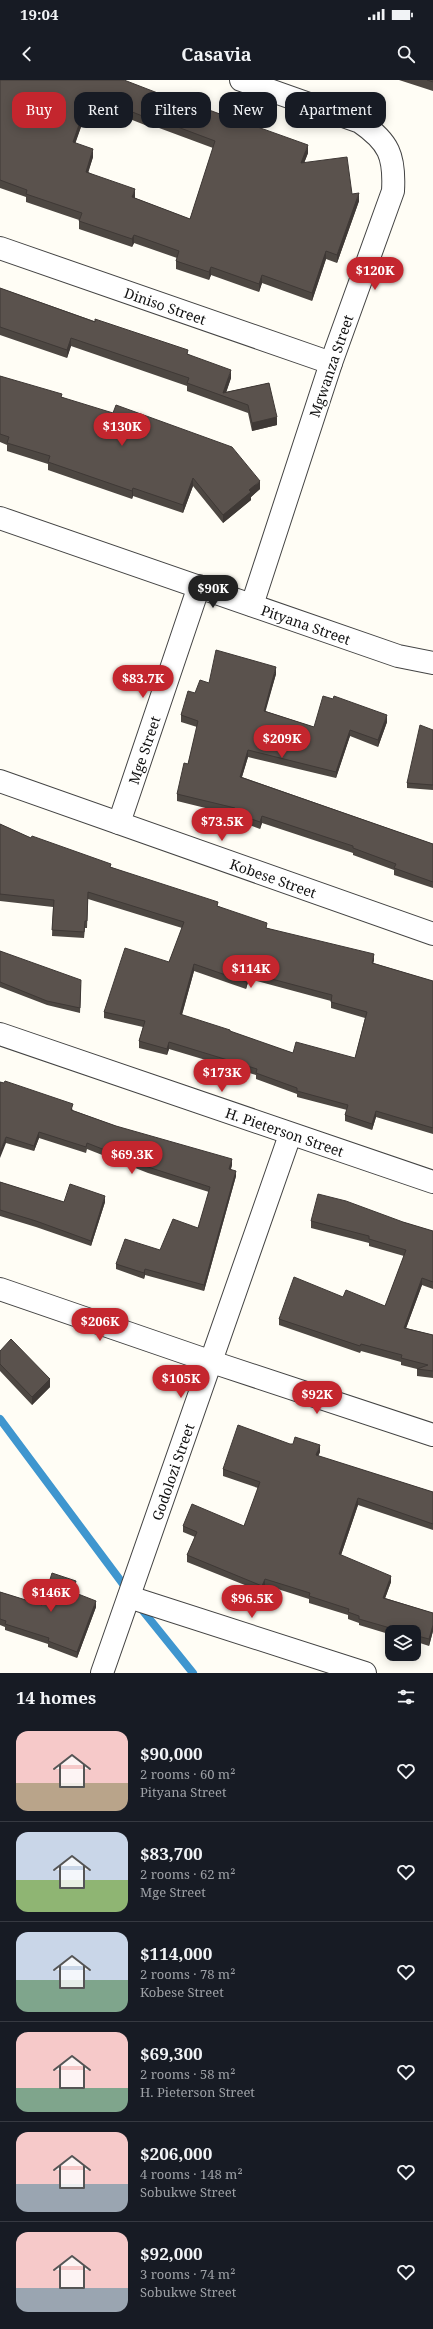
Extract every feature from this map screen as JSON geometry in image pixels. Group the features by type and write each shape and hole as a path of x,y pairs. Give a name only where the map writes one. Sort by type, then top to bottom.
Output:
{"street":[{"name":"Mgwanza Street","path":"241,80 360,122 377,133 389,150 394,168 392,191 331,363 252,605"},
{"name":"Diniso Street","path":"0,248 331,363"},
{"name":"Pityana Street","path":"0,518 398,656 433,663"},
{"name":"Mge Street","path":"119,823 199,586"},
{"name":"Kobese Street","path":"0,782 433,934"},
{"name":"H. Pieterson Street","path":"0,1034 290,1135 433,1182"},
{"name":"Godolozi Street","path":"102,1673 212,1362 290,1135"},
{"path":"0,1289 212,1362 433,1434"},
{"path":"129,1597 365,1673"}],"building":[{"path":"0,80 124,80 155,92 141,92 141,115 133,112 133,92 74,92 74,128 78,128 73,142 93,149 86,172 135,189 132,197 190,219 215,141 180,128 211,128 211,111 219,114 219,128 260,128 308,145 301,163 347,157 352,194 359,193 337,255 326,251 312,293 262,275 259,284 211,267 209,272 176,261 179,251 134,235 132,239 79,221 82,213 26,194 27,190 0,180"},
{"path":"0,288 95,322 95,319 188,350 187,354 231,370 223,393 269,383 277,417 252,423 248,405 187,383 189,378 71,338 67,350 0,327"},
{"path":"0,376 62,394 61,397 113,413 116,405 232,447 260,481 249,490 251,492 223,515 193,478 183,505 133,488 132,491 48,462 50,456 7,443 9,437 0,434"},
{"path":"216,650 276,667 264,711 314,727 323,696 333,699 334,696 387,715 378,740 350,730 336,772 248,750 240,777 433,844 433,882 394,868 396,864 353,848 353,846 262,816 260,822 234,813 235,808 177,794 184,763 188,764 198,721 181,715 188,691 195,693 200,680 209,683"},
{"path":"420,725 433,730 433,785 407,783"},
{"path":"0,824 31,838 32,836 111,864 110,867 218,902 217,906 267,923 266,928 374,954 372,963 433,981 433,1128 376,1111 372,1124 345,1115 348,1105 297,1091 297,1088 256,1073 257,1069 169,1042 167,1049 139,1041 145,1021 104,1012 125,948 169,962 184,922 88,892 87,921 85,921 84,932 52,930 54,900 0,894","holes":["194,964 246,982 249,973 332,995 331,1002 367,1012 355,1058 296,1042 293,1053 180,1014"]},
{"path":"0,951 81,980 80,1008 47,1001 0,982"},
{"path":"5,1081 73,1104 71,1110 116,1126 232,1159 229,1169 236,1171 204,1285 145,1269 144,1273 116,1264 125,1239 160,1250 173,1219 198,1228 210,1187 148,1167 87,1143 86,1147 39,1132 34,1146 6,1137 0,1152 0,1082 4,1083"},
{"path":"0,1182 64,1202 70,1184 105,1196 91,1241 0,1210"},
{"path":"318,1194 346,1201 403,1222 433,1231 433,1282 422,1278 404,1328 433,1335 433,1371 417,1369 428,1365 401,1358 402,1355 361,1344 360,1346 279,1319 294,1277 343,1297 346,1290 385,1306 406,1250 369,1239 369,1236 311,1221"},
{"path":"11,1339 50,1379 32,1397 0,1364 0,1351"},
{"path":"238,1425 290,1444 293,1444 295,1437 320,1445 316,1455 433,1492 433,1524 358,1498 339,1554 391,1576 383,1598 433,1613 433,1625 429,1639 421,1637 421,1625 385,1625 385,1627 359,1619 359,1616 348,1612 349,1609 309,1596 310,1593 265,1579 262,1586 187,1555 197,1532 183,1526 192,1504 244,1526 260,1482 223,1469"},
{"path":"52,1573 76,1581 73,1592 96,1601 77,1652 48,1641 49,1638 5,1624 6,1621 0,1619 0,1592 42,1605"}],"waterway":[{"path":"0,1419 129,1592"},
{"path":"139,1606 193,1673"}]}
